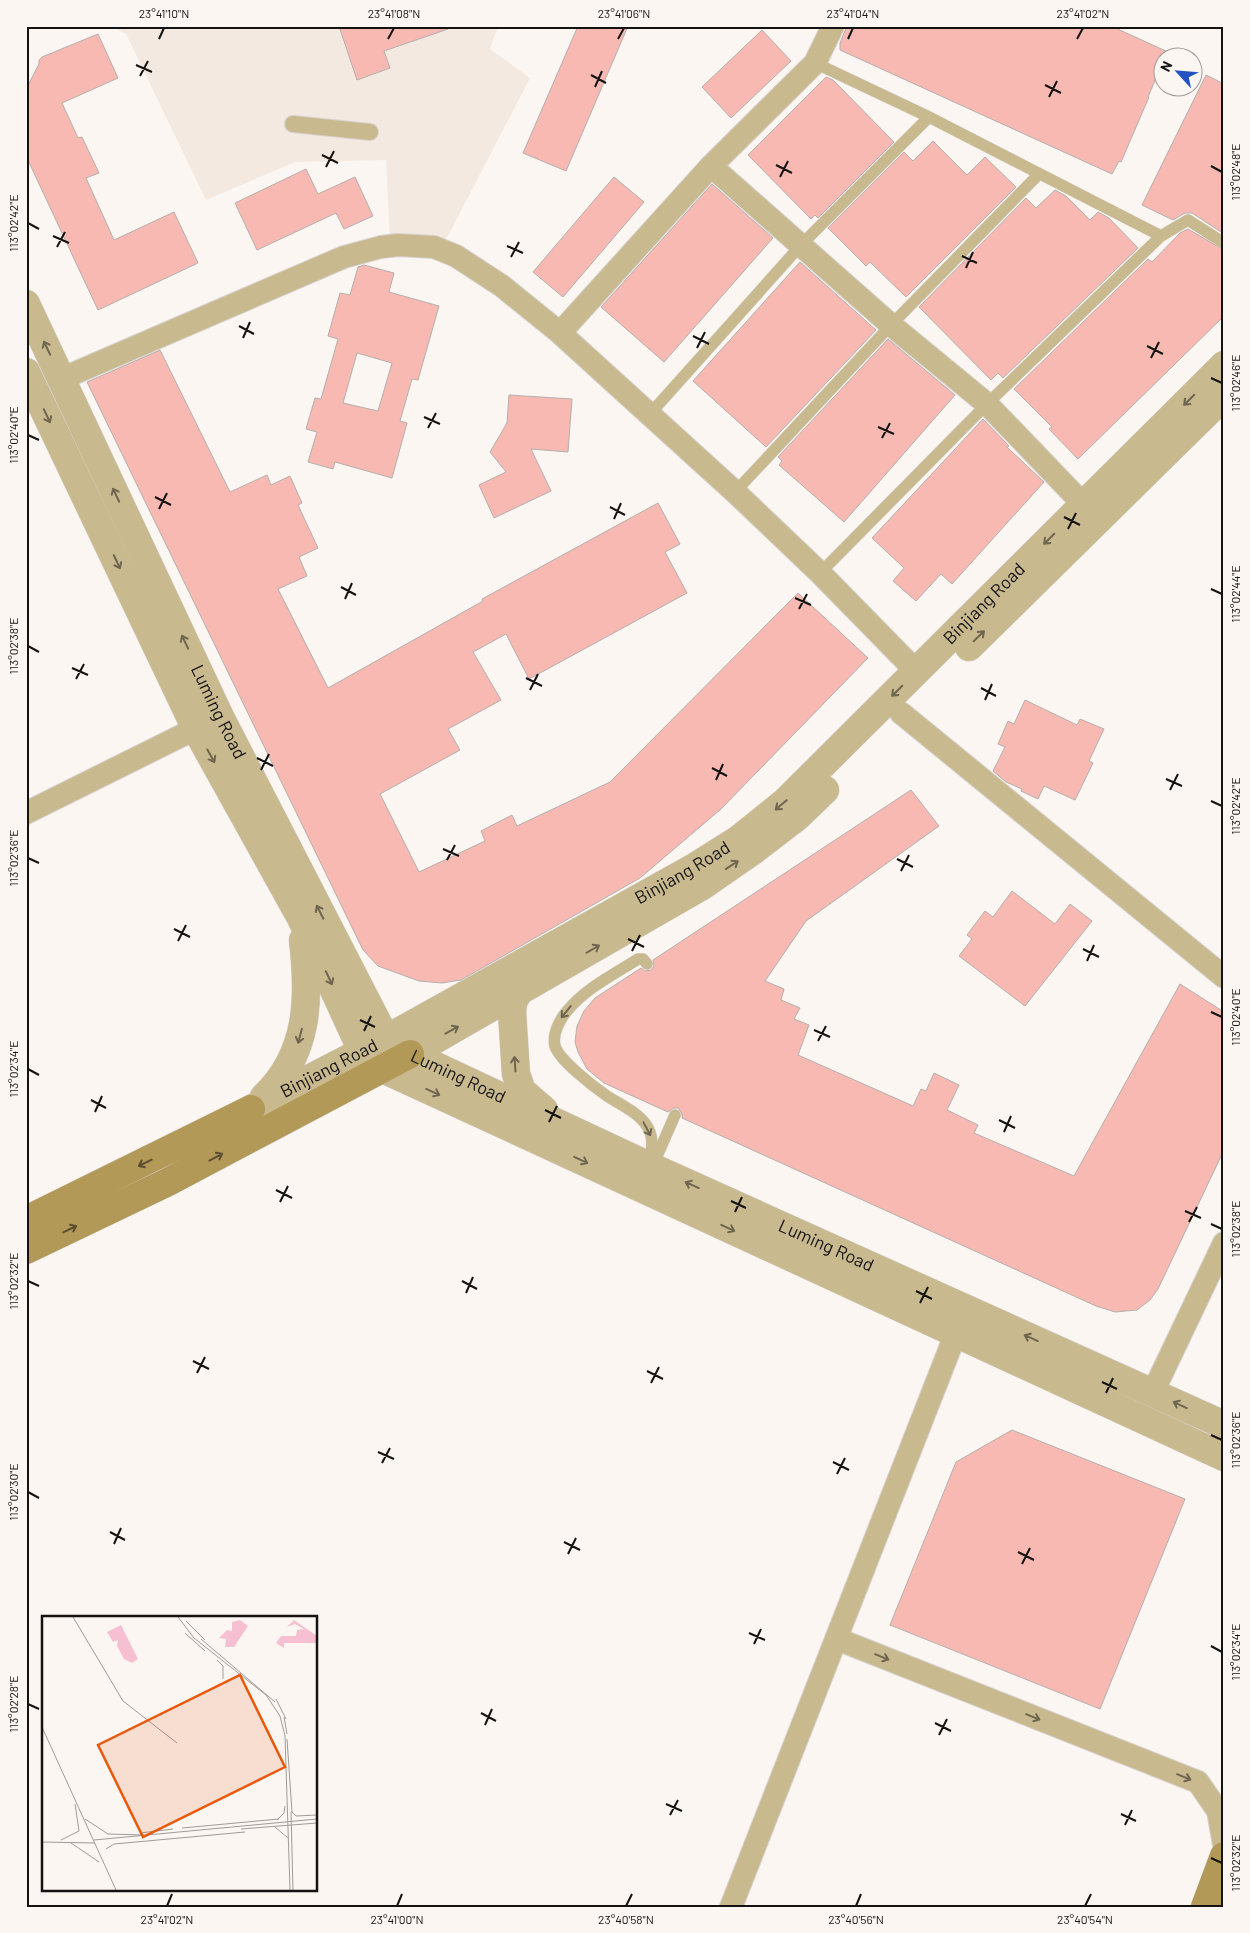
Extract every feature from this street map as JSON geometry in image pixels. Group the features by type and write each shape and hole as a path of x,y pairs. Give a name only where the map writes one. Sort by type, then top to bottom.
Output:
{"main road":[{"name":"Binjiang Road","path":"26,1250 168,1182 410,1054"},
{"name":"Binjiang Road","path":"26,1220 251,1110"},
{"path":"1205,1907 1224,1856"}],"street":[{"path":"560,333 711,166 815,63 833,26"},
{"path":"293,124 370,132"},
{"path":"711,166 891,325 987,404 1084,505"},
{"path":"61,379 344,257 365,250 398,245 434,247 456,256 502,286 560,333 735,492 820,573 917,672"},
{"name":"Luming Road","path":"26,304 61,379 208,723 301,918 374,1045 410,1054 650,1166 1224,1425"},
{"name":"Binjiang Road","path":"251,1110 374,1045 693,868 740,839 785,802 1224,365"},
{"name":"Luming Road","path":"26,372 374,1045 383,1069 1224,1457"},
{"name":"Binjiang Road","path":"410,1054 702,886 797,817 901,712 1224,396"},
{"path":"901,712 1224,977"},
{"path":"26,813 208,723"},
{"path":"251,1110 285,1073 296,1052 307,1002 307,973 301,918"},
{"path":"518,993 513,1002 512,1012 518,1082 522,1091 529,1098 565,1126"},
{"path":"1153,1392 1224,1243"},
{"path":"731,1907 956,1333"},
{"path":"837,1639 1198,1782 1218,1811 1224,1846"}],"lane":[{"path":"815,63 929,117 1161,236"},
{"path":"649,415 801,245 929,117"},
{"path":"735,492 891,325 1039,174"},
{"path":"820,573 987,404 1161,236 1188,220 1224,243"},
{"path":"647,964 643,959 638,959 583,995 562,1017 555,1046 560,1054 584,1079 637,1115 647,1126 652,1145 650,1166"},
{"path":"650,1166 675,1115"}],"shaded area":[{"path":"110,26 498,26 490,49 530,78 447,238 390,239 386,160 295,162 206,200 126,34"}],"building":[{"path":"339,26 448,26 448,29 384,51 390,68 357,80"},
{"path":"578,26 628,26 566,171 523,153"},
{"path":"847,26 1111,26 1159,48 1152,48 1152,88 1149,97 1121,162 1119,161 1112,174 840,50 840,43"},
{"path":"762,30 791,61 731,118 702,87"},
{"path":"98,34 118,78 62,103 78,138 82,137 99,173 86,178 114,240 174,212 198,263 98,310 26,156 26,89 42,57"},
{"path":"1206,75 1224,84 1224,234 1192,213 1185,213 1173,220 1142,205 1195,98 1202,98 1202,83"},
{"path":"826,77 833,80 894,142 818,218 815,215 811,219 748,155"},
{"path":"933,141 967,175 985,157 1016,187 906,297 870,262 866,266 828,228 904,152 913,161"},
{"path":"306,169 318,194 355,177 373,216 344,229 336,213 257,250 235,203"},
{"path":"614,177 644,202 563,297 533,272"},
{"path":"712,184 773,238 664,362 601,307"},
{"path":"1055,190 1066,196 1090,220 1098,212 1109,218 1138,248 1003,378 998,373 991,380 919,307 1026,198 1036,208"},
{"path":"1188,229 1224,250 1224,316 1078,459 1049,429 1052,427 1014,389 1148,259 1152,262 1180,233"},
{"path":"800,262 876,330 766,447 693,381"},
{"path":"364,265 394,273 389,292 439,306 418,380 412,379 400,421 407,423 392,478 335,462 333,469 308,462 317,432 306,429 315,398 321,399 338,339 328,336 340,293 350,295 358,267","holes":["357,353 392,363 378,411 343,403"]},
{"path":"888,339 955,395 844,522 779,465 782,461 778,457"},
{"path":"160,350 230,492 267,475 271,485 290,476 302,503 298,505 318,548 299,557 307,576 278,589 328,688 483,601 482,599 658,503 680,544 665,552 687,593 529,679 506,634 473,652 501,700 448,729 460,750 380,794 419,872 485,841 481,831 512,815 517,826 610,782 798,593 868,658 721,809 640,878 461,980 442,983 419,981 378,966 363,950 87,382"},
{"path":"509,395 572,399 568,452 531,449 551,491 494,518 479,485 506,472 490,452 507,423"},
{"path":"983,419 1009,446 1007,447 1044,482 952,584 941,574 916,601 893,581 904,568 872,538"},
{"path":"1025,700 1077,725 1080,719 1104,729 1089,761 1093,763 1075,800 1044,786 1038,799 1006,782 993,771 1005,747 998,744 1008,721 1014,724"},
{"path":"911,790 939,826 806,921 765,981 784,989 781,1000 800,1008 794,1019 809,1025 798,1055 913,1106 921,1089 926,1091 934,1073 959,1085 947,1110 978,1125 974,1133 1074,1176 1180,984 1224,1012 1224,1150 1158,1289 1150,1300 1137,1310 1115,1312 1096,1306 682,1118 678,1108 668,1112 604,1083 587,1069 578,1052 575,1042 577,1026 584,1011 595,998 641,968 645,971 651,970 654,966 653,960"},
{"path":"1012,891 1055,924 1070,904 1092,921 1025,1006 959,956 972,939 967,935 985,911 993,917"},
{"path":"1012,1430 1185,1499 1100,1709 890,1625 956,1462"}]}
